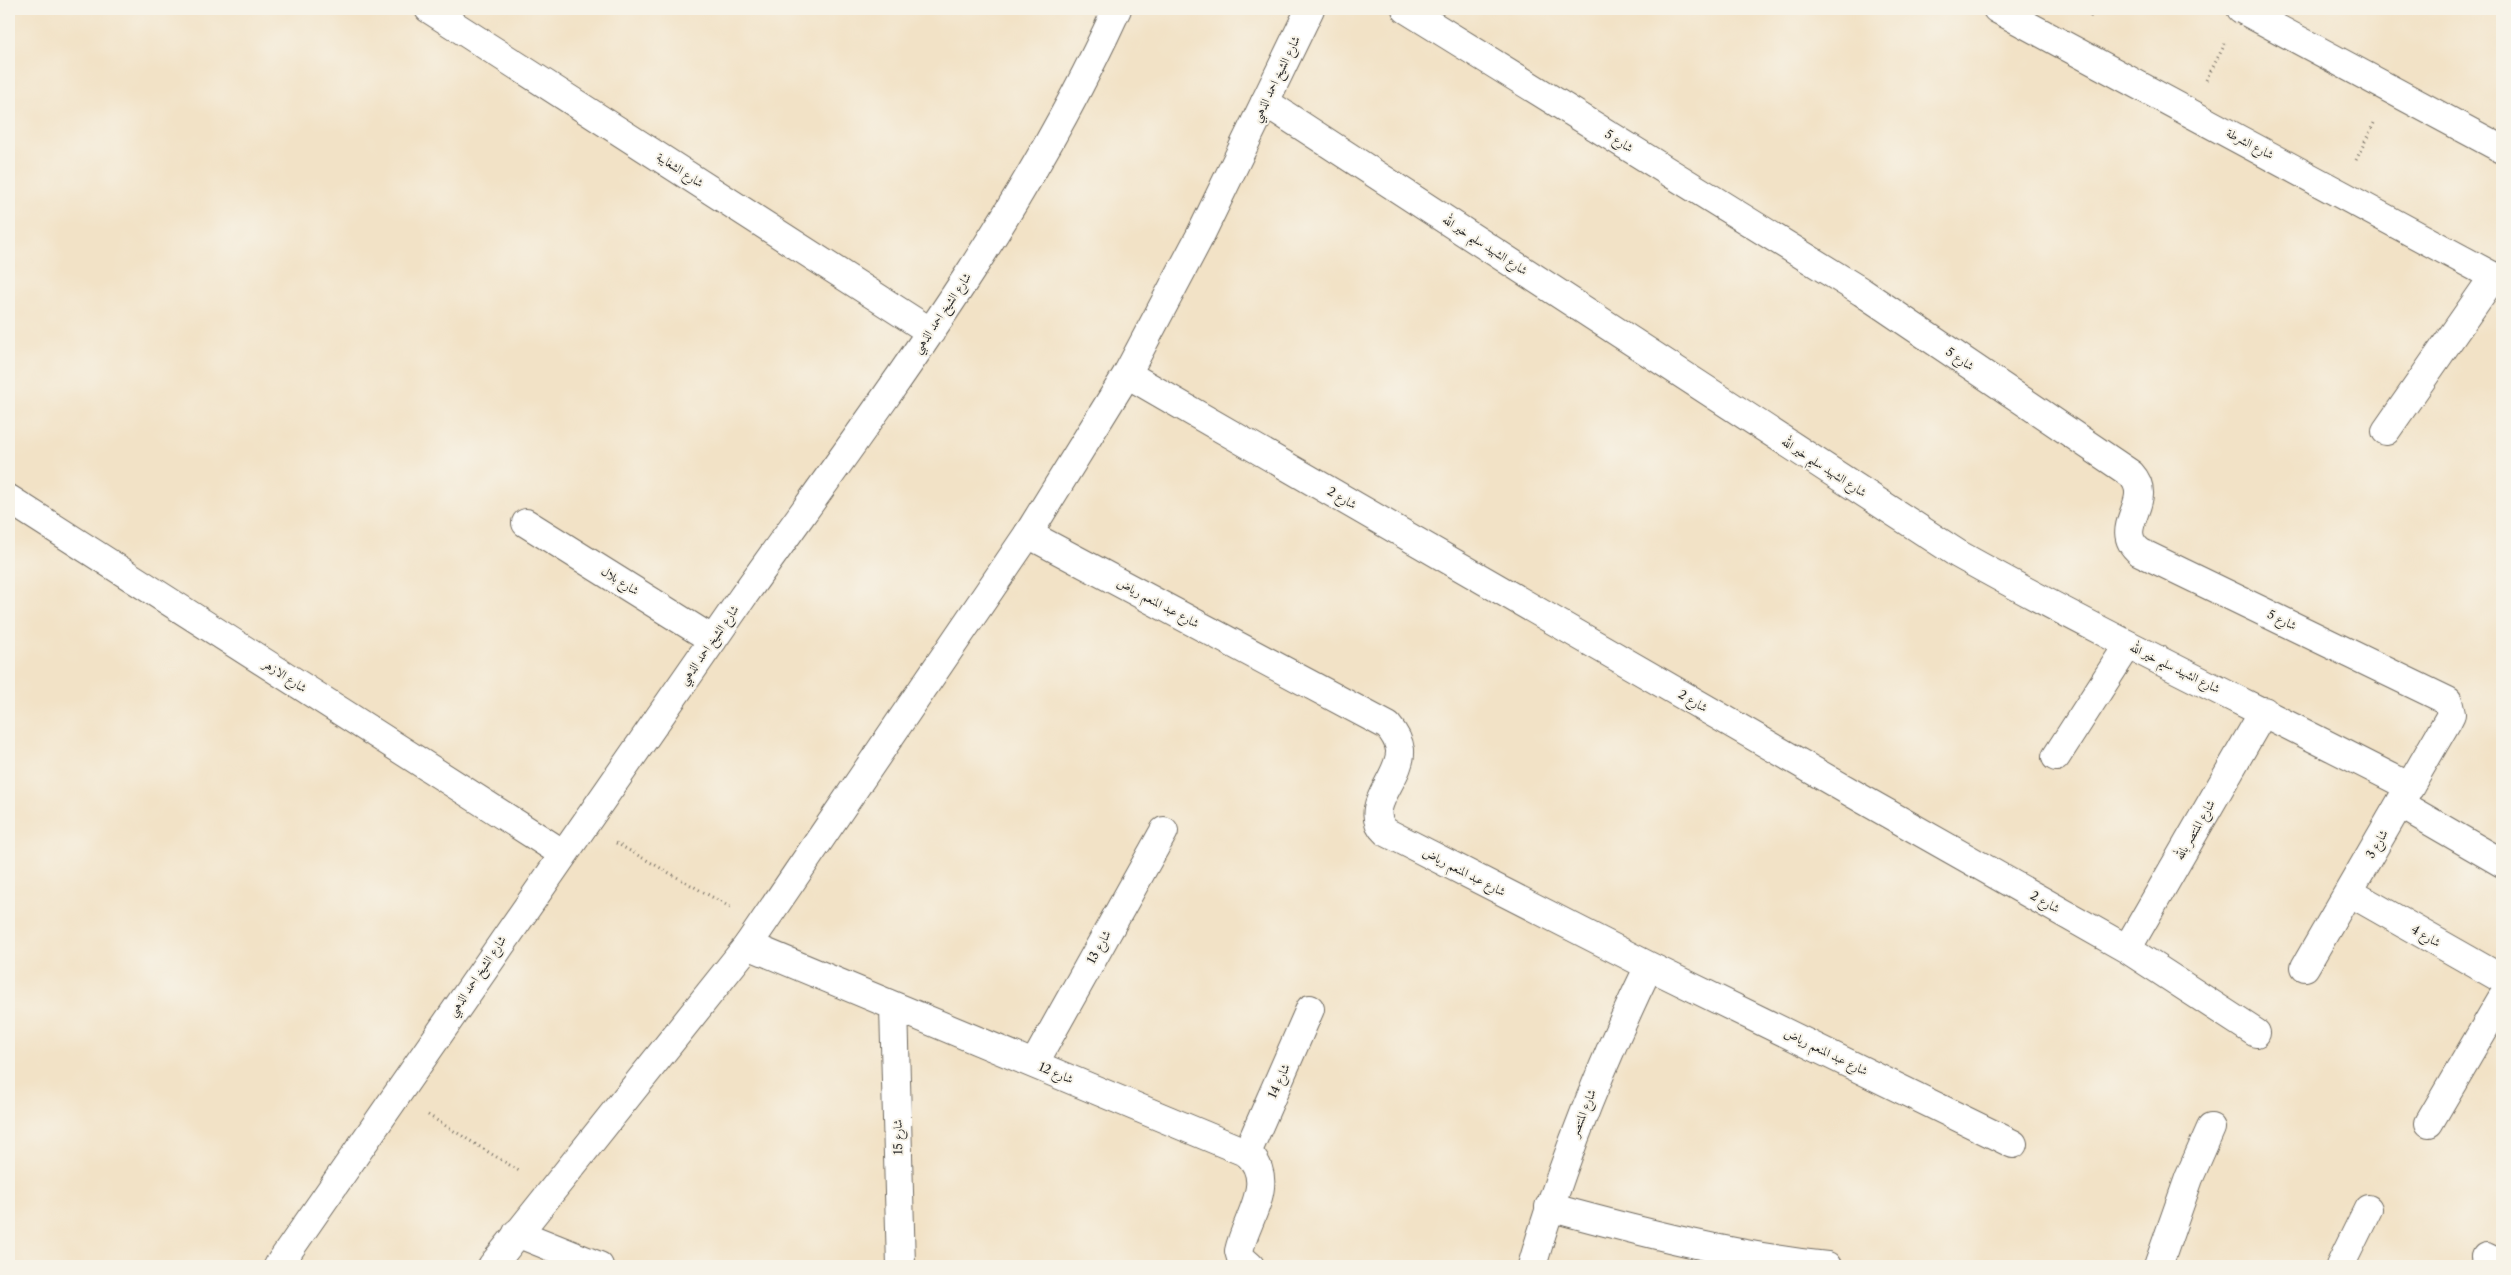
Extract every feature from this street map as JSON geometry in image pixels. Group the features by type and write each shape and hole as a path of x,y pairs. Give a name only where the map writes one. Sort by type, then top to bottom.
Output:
{"street":[{"name":"شارع الشغايبة","path":"429,9 931,332"},
{"name":"شارع الشيخ احمد الذهبي","path":"278,1266 562,853 931,332 1015,203 1087,76 1117,9"},
{"name":"شارع الشيخ احمد الذهبي","path":"492,1266 755,935 1028,534 1127,374 1200,236 1310,9"},
{"name":"شارع 5","path":"1406,9 1862,292 2131,474 2137,481 2140,490 2140,500 2131,520 2129,538 2134,547 2140,552 2442,696 2451,706 2451,714 2448,720"},
{"name":"شارع الشرطة","path":"1997,9 2498,278"},
{"path":"2242,9 2502,148"},
{"name":"شارع الشهيد سليم خير الله","path":"1265,102 1958,554 2128,645 2264,711 2405,795 2502,863"},
{"path":"2386,431 2498,278"},
{"name":"شارع 2","path":"1127,374 1864,800 2127,949 2256,1033"},
{"name":"شارع الازهر","path":"9,499 562,853"},
{"name":"شارع بلال","path":"526,523 713,640"},
{"name":"شارع عبد المنعم رياض","path":"1028,534 1388,726 1396,737 1400,751 1397,765 1377,810 1380,826 1386,832 1649,966 2013,1144"},
{"path":"2056,757 2128,645"},
{"name":"شارع المنتصر بالله","path":"2127,949 2264,711"},
{"name":"شارع 3","path":"2305,967 2448,720"},
{"name":"شارع 13","path":"1034,1064 1164,831"},
{"name":"شارع 4","path":"2349,892 2502,980"},
{"name":"شارع 12","path":"755,935 894,1007 1247,1153"},
{"name":"شارع المنتصر","path":"1532,1266 1549,1207 1582,1116 1611,1044 1649,966"},
{"path":"2430,1123 2502,998"},
{"name":"شارع 15","path":"894,1007 901,1266"},
{"name":"شارع 14","path":"1247,1153 1310,1009"},
{"path":"2158,1266 2190,1178 2211,1128"},
{"path":"1247,1153 1257,1162 1261,1175 1261,1188 1239,1251 1241,1258 1250,1266"},
{"path":"1549,1207 1636,1231 1705,1246 1827,1266"},
{"path":"2340,1266 2368,1209"},
{"path":"517,1233 599,1266"}],"path":[{"path":"2190,112 2242,9"},
{"path":"2340,193 2391,89"},
{"path":"582,825 755,935"},
{"path":"396,1094 550,1191"}]}
